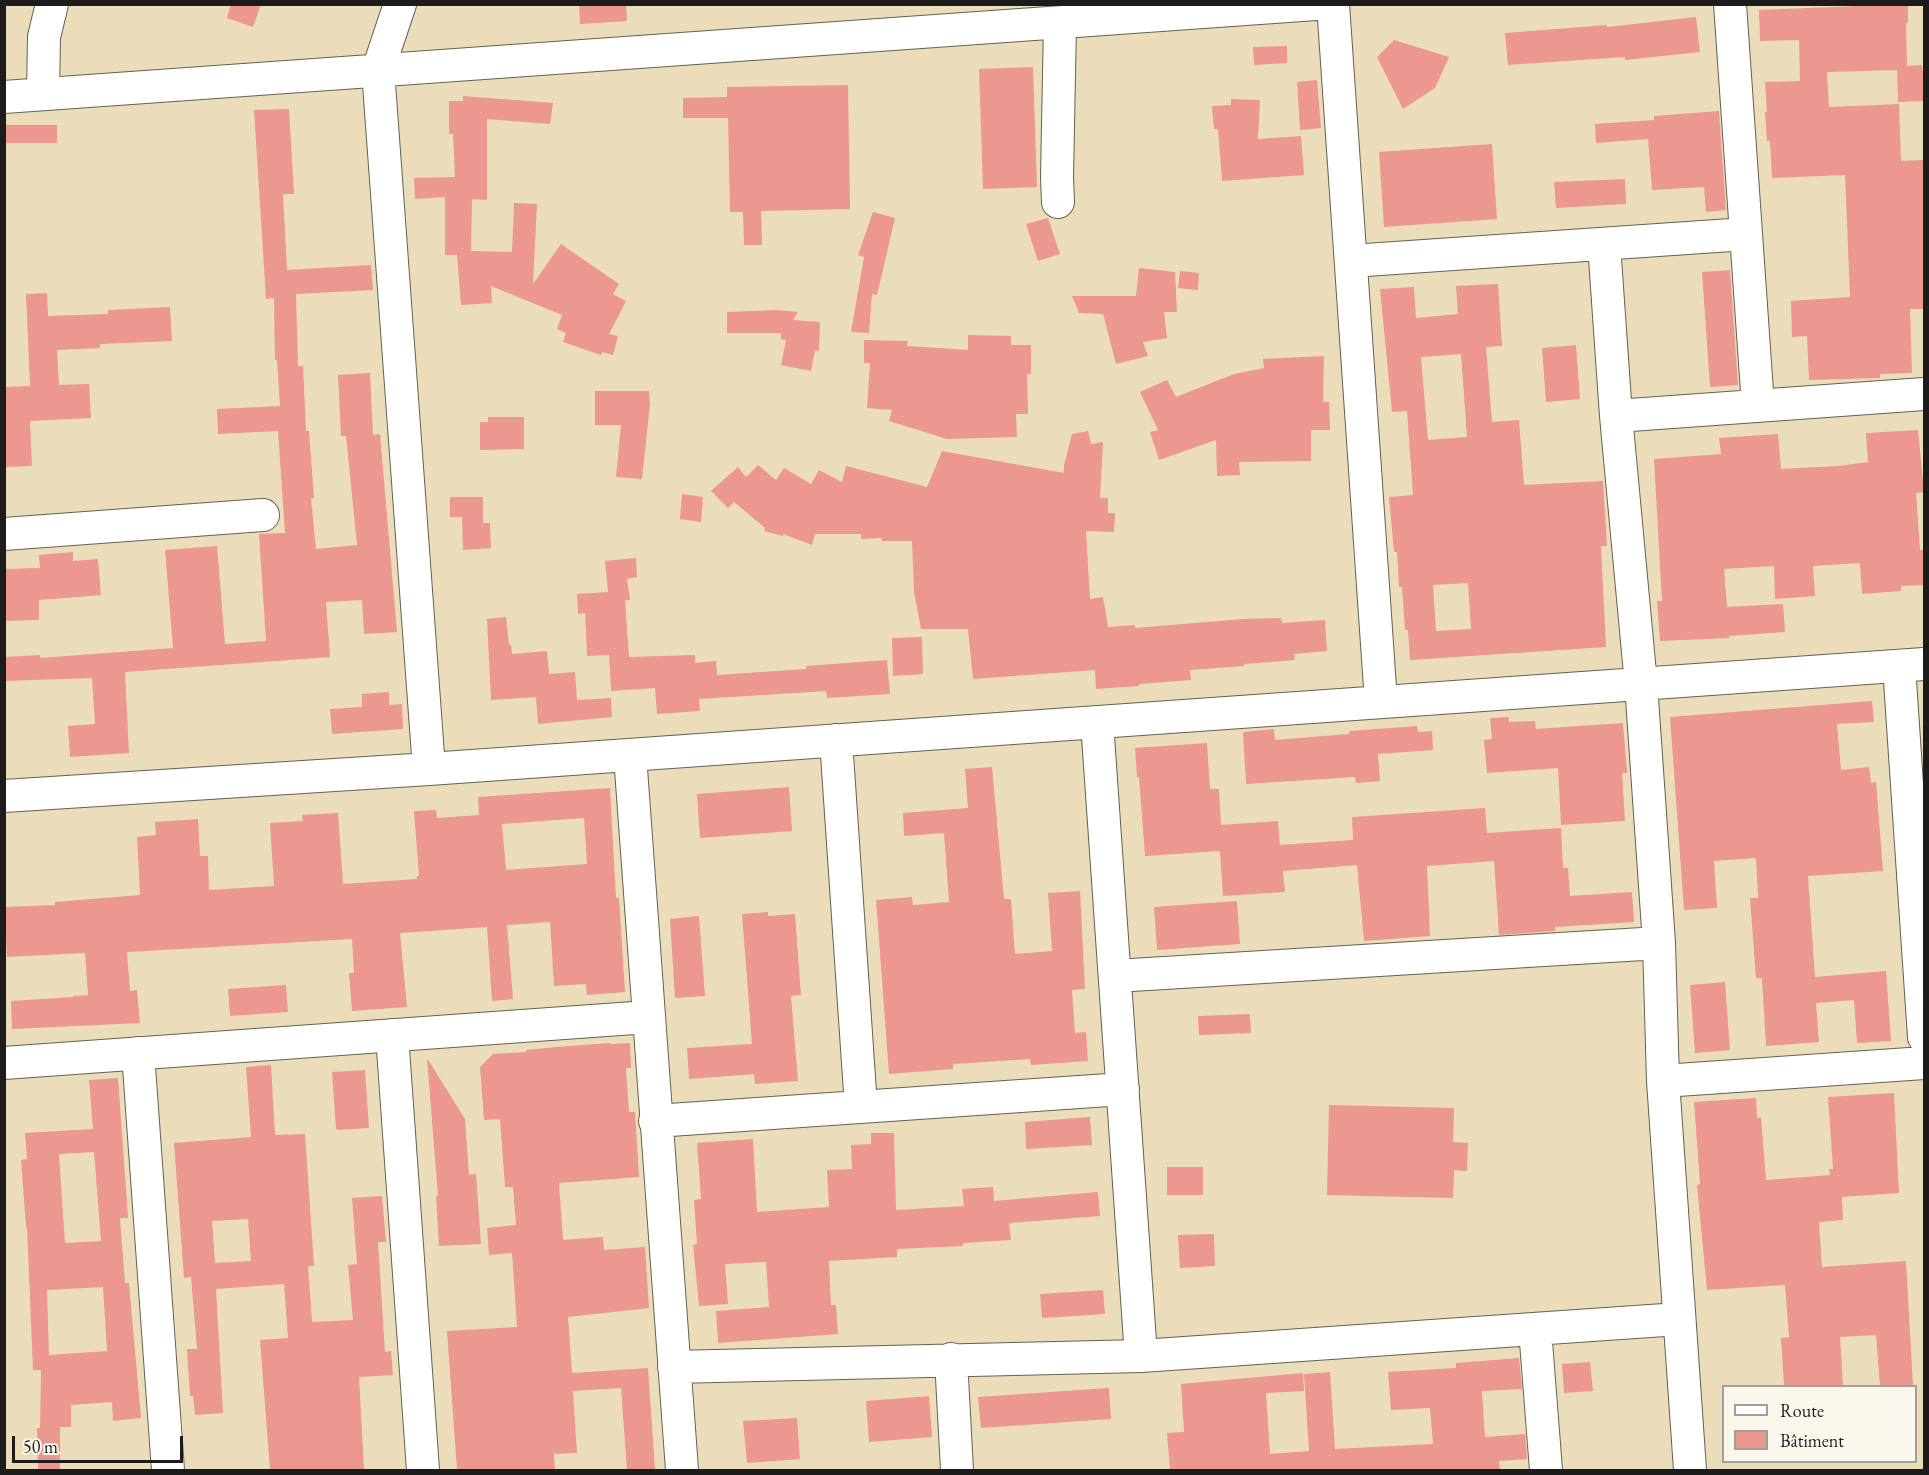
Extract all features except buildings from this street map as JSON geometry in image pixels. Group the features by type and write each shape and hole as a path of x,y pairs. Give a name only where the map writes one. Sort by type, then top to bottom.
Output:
{"street":[{"path":"43,93 44,37 52,4"},
{"path":"400,4 378,70 429,769"},
{"path":"4,97 378,70 929,18 1060,23 1316,4"},
{"path":"1333,4 1381,702"},
{"path":"1730,4 1758,406"},
{"path":"1058,202 1060,23"},
{"path":"1351,261 1746,234"},
{"path":"1604,244 1616,416 1641,684 1659,943 1663,1081 1690,1470"},
{"path":"1616,416 1924,394"},
{"path":"4,534 263,515"},
{"path":"4,796 429,769 1912,665 1924,1037"},
{"path":"1097,722 1141,1356"},
{"path":"836,740 861,1107"},
{"path":"630,755 682,1470"},
{"path":"1115,976 1659,943"},
{"path":"4,1063 648,1017"},
{"path":"392,1035 423,1470"},
{"path":"138,1053 168,1470"},
{"path":"1663,1081 1924,1063"},
{"path":"656,1121 1123,1089"},
{"path":"674,1367 1141,1356 1679,1319"},
{"path":"1535,1329 1546,1470"},
{"path":"951,1359 957,1470"}]}
